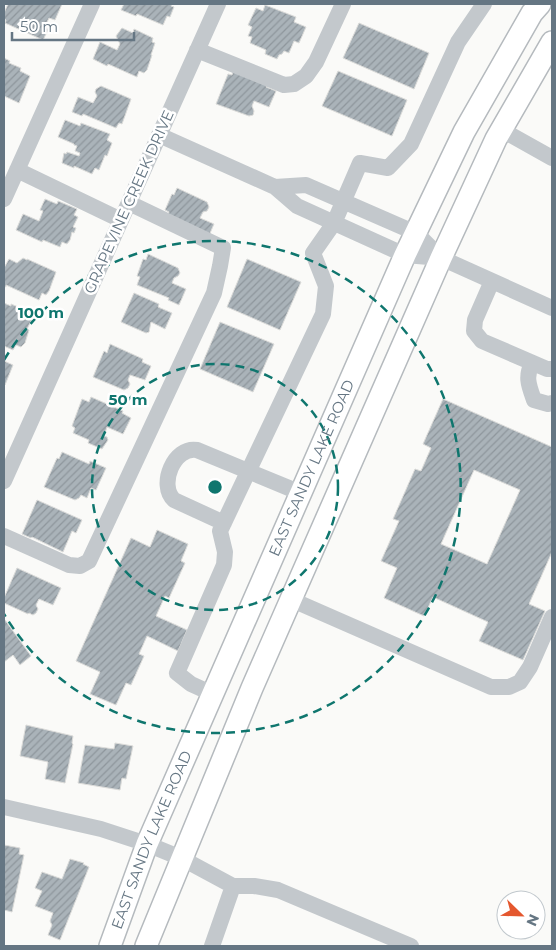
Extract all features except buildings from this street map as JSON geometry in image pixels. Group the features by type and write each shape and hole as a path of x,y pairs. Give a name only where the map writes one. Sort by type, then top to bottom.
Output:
{"main road":[{"name":"EAST SANDY LAKE ROAD","path":"110,946 147,844 416,233 464,132 532,14 540,4"},
{"path":"146,946 290,599 441,258 502,130 552,42"},
{"path":"301,493 331,506"}],"street":[{"path":"4,200 92,4"},
{"name":"GRAPEVINE CREEK DRIVE","path":"4,481 218,4"},
{"path":"197,50 284,85 294,84 306,76 316,62 343,4"},
{"path":"213,694 191,684 177,673 224,565 225,552 220,531 323,314 326,286 312,253 334,223 360,163 388,168 411,144 458,42 484,4"},
{"path":"502,130 552,158"},
{"path":"159,135 275,186 297,206 406,255 441,258 552,308"},
{"path":"17,170 121,220"},
{"path":"275,186 306,185 416,233 441,258"},
{"path":"4,536 70,565 80,566 89,561 214,293 223,248 129,203"},
{"path":"492,281 475,320 474,331 482,340 532,363 552,369"},
{"path":"532,363 528,371 534,400 548,404 552,403"},
{"path":"224,523 169,496 167,485 169,475 173,464 181,454 192,449 197,450 301,493"},
{"path":"290,599 491,687 509,687 520,682 530,667 552,617"},
{"path":"4,807 101,829 147,844 181,858 233,886 254,886 278,890 411,946"},
{"path":"212,946 233,886"}]}
